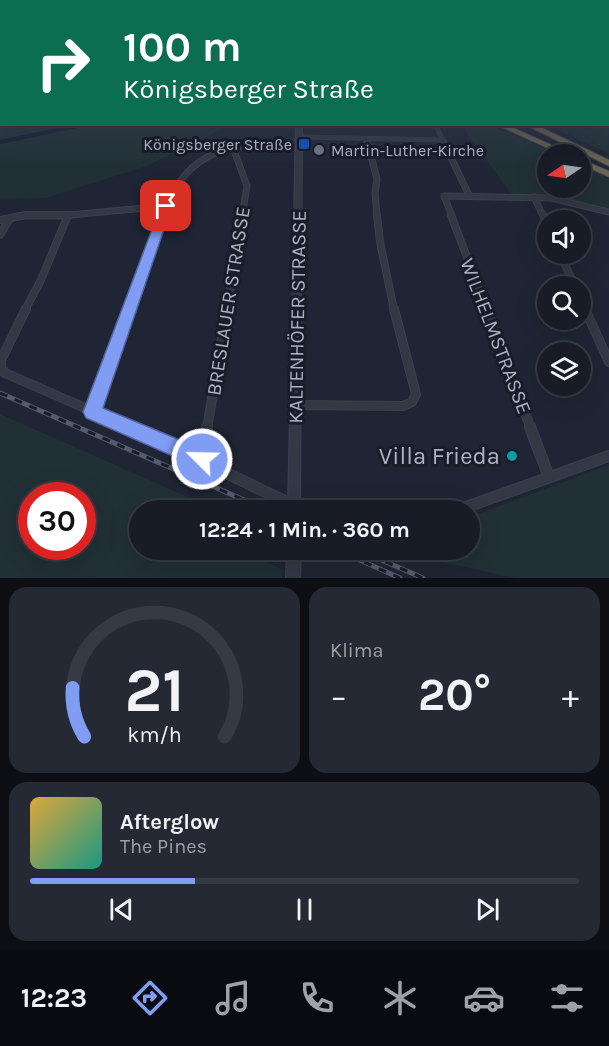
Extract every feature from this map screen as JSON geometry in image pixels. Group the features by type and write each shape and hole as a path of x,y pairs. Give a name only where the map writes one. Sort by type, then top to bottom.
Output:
{"highway":[{"path":"503,126 544,144"},
{"path":"521,126 558,144"},
{"path":"531,126 609,163"},
{"path":"546,126 609,157"},
{"path":"591,160 609,169"},
{"path":"591,166 609,174"}],"street":[{"name":"KALTENHÖFER STRASSE","path":"298,500 295,405 299,126"},
{"path":"436,126 469,195 551,198 609,212"},
{"path":"295,405 403,406 412,402 416,394 391,298 380,242 375,193 377,179 366,139"},
{"path":"92,412 166,206 174,189 194,163 208,153 232,145 299,140 443,140"},
{"name":"BRESLAUER STRASSE","path":"202,459 247,186 232,145"},
{"name":"WILHELMSTRASSE","path":"469,195 445,195 444,198 549,477"},
{"path":"534,197 540,210"},
{"path":"0,220 26,215 68,215 166,206"},
{"path":"68,215 40,280 4,342 1,368 5,373 202,459 281,500"},
{"path":"0,235 9,220"},
{"path":"591,322 609,362"},
{"path":"480,502 609,456"},
{"path":"293,578 294,560"}],"shaded area":[{"path":"0,126 245,126 224,128 147,166 46,198 0,199"},
{"path":"462,126 493,126 537,145 537,196 511,194"},
{"path":"549,126 609,126 609,154"},
{"path":"591,170 609,179 609,211 556,198 591,198"},
{"path":"0,414 194,500 129,500 129,560 261,560 282,569 282,578 0,578"},
{"path":"609,465 609,578 515,578 434,560 480,560 480,513"}],"water":[{"path":"66,126 87,126 0,144 0,140"}],"railway":[{"path":"0,393 244,500"},
{"path":"360,560 400,578"},
{"path":"381,560 423,578"}],"place":[{"name":"Königsberger Straße","path":"304,144"},
{"name":"Martin-Luther-Kirche","path":"319,150"},
{"name":"Villa Frieda","path":"512,456"}],"route":[{"path":"166,206 92,412 202,459"}]}
